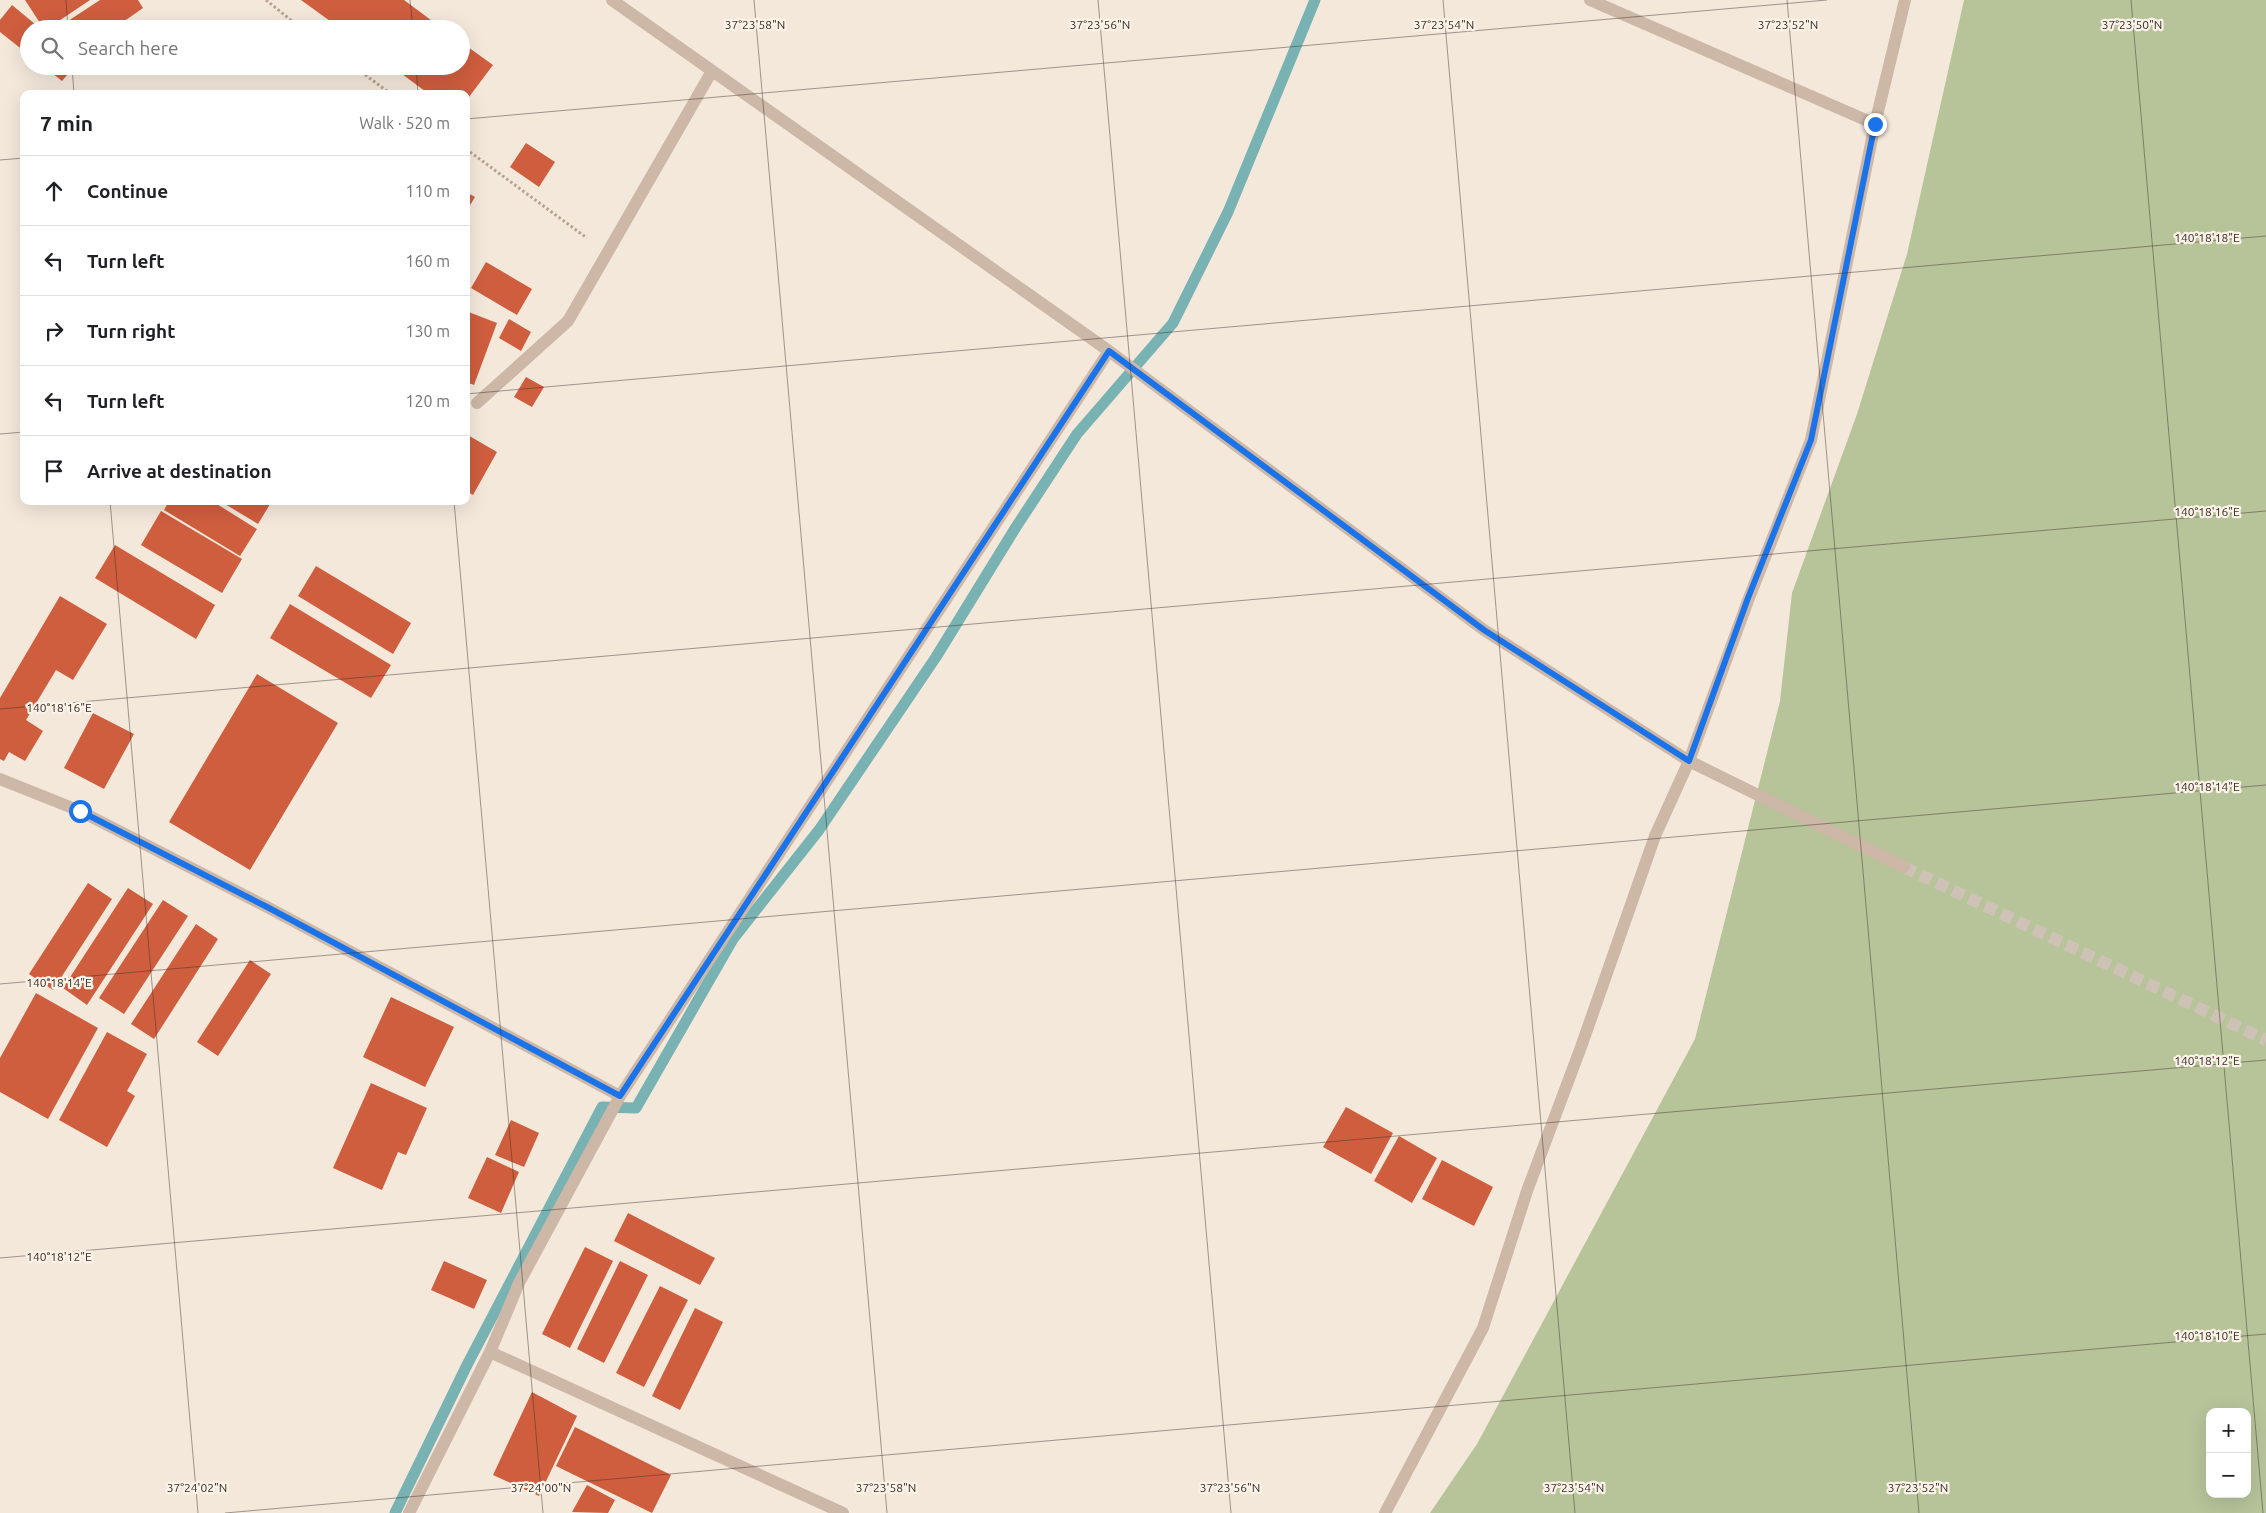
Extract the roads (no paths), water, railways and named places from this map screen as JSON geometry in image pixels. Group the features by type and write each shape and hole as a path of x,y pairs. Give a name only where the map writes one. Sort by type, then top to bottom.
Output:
{"street":[{"path":"612,0 1109,351 1484,630 1689,761 1904,867"},
{"path":"1590,0 1875,124"},
{"path":"1385,1513 1483,1328 1527,1191 1581,1047 1655,836 1689,761 1748,598 1811,440 1875,124 1905,0"},
{"path":"477,402 568,322 712,71"},
{"path":"409,1513 490,1352 519,1283 620,1096 1109,351"},
{"path":"0,779 97,820 269,908 620,1096"},
{"path":"490,1352 843,1513"}],"waterway":[{"path":"395,1513 467,1365 602,1107 636,1108 733,939 819,830 936,657 1016,527 1077,434 1173,323 1228,212 1315,0"}],"tunnel":[{"path":"1904,867 2266,1040"}]}
